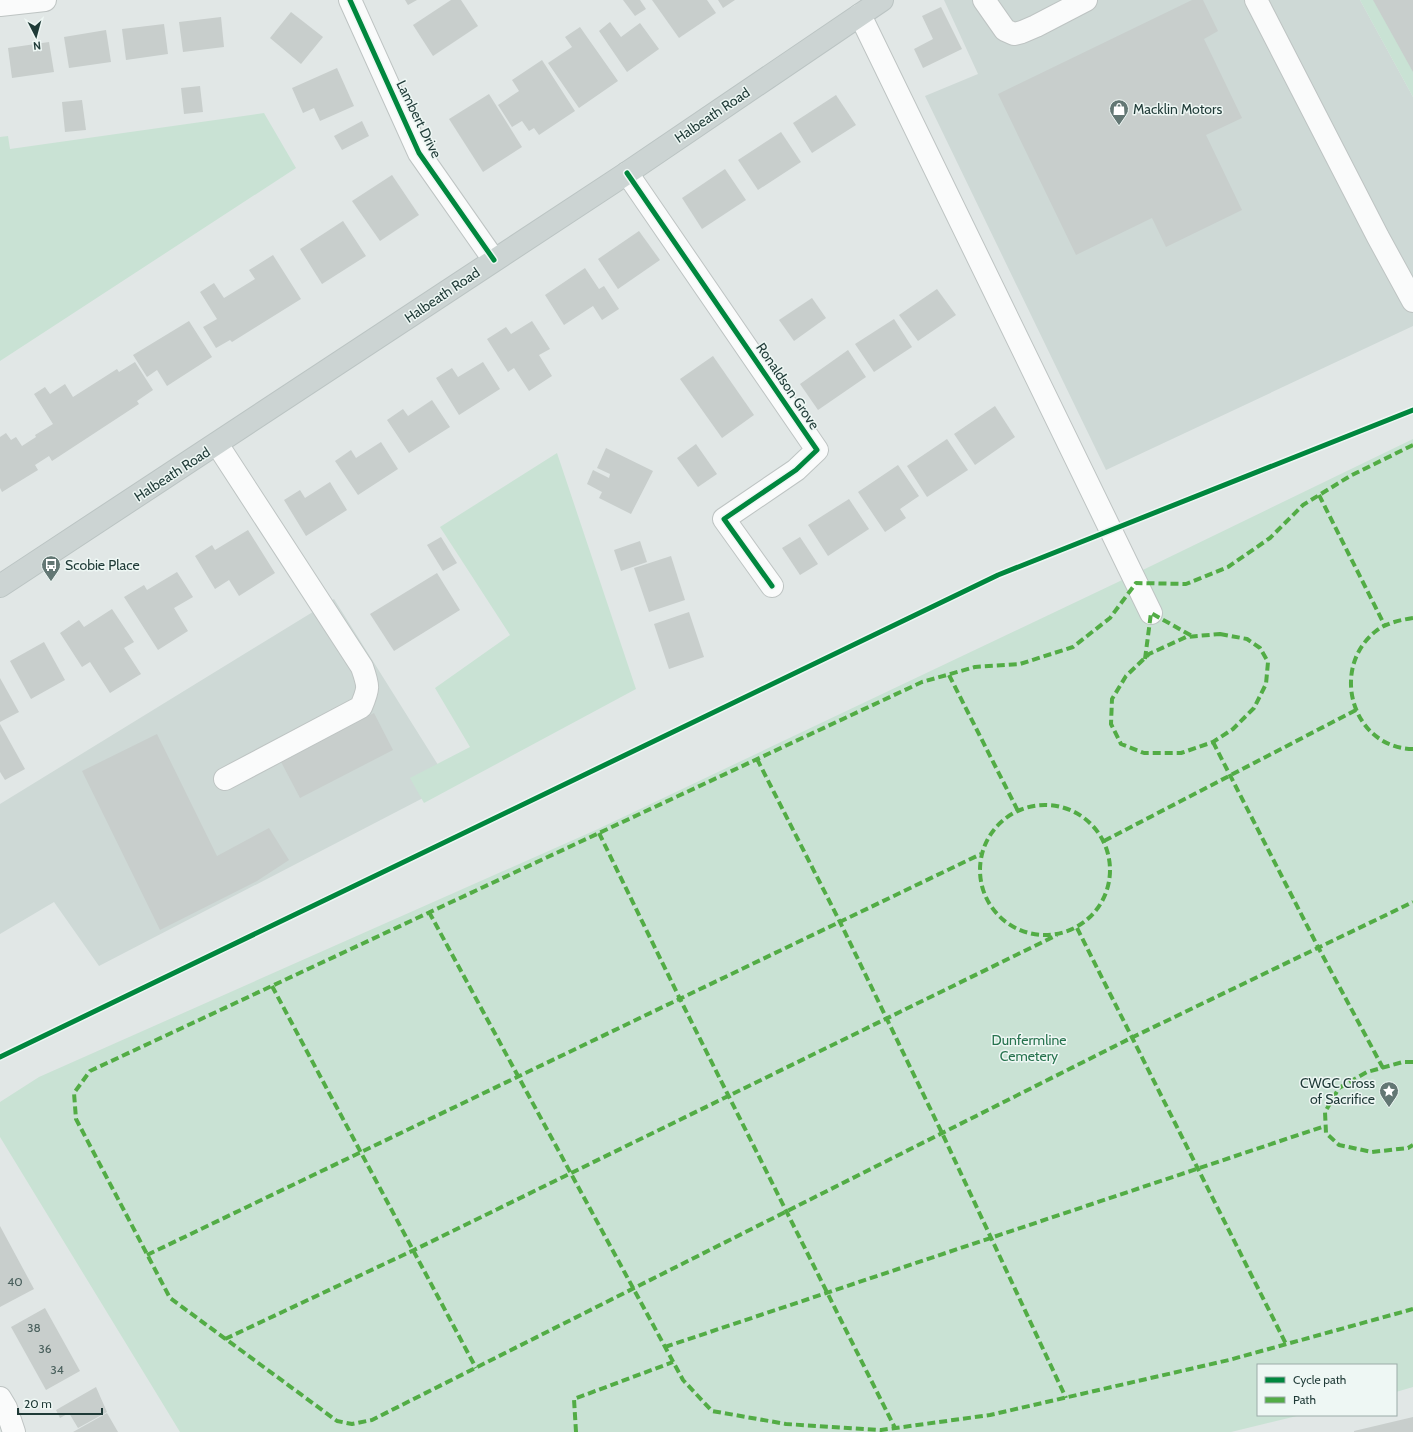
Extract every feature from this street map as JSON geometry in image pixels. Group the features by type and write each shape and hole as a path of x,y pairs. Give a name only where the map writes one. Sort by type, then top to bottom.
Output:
{"main road":[{"name":"Halbeath Road","path":"0,586 627,173 882,0"}],"street":[{"path":"0,5 45,0"},
{"name":"Lambert Drive","path":"350,0 419,153 494,260"},
{"path":"984,0 1005,30 1014,34 1036,26 1086,0"},
{"path":"1256,0 1378,237 1413,301"},
{"path":"860,15 1097,505 1151,613"},
{"name":"Ronaldson Grove","path":"627,173 817,450 796,470 724,519 772,586"},
{"path":"217,444 362,667 368,684 367,693 361,707 225,779"},
{"path":"0,1398 6,1408 14,1432"}],"shaded area":[{"path":"944,0 1360,0 1413,97 1413,326 1106,470 925,96 978,74"},
{"path":"334,599 450,784 99,966 54,902 0,934 0,804"}],"green space":[{"path":"1360,0 1413,0 1413,97"},
{"path":"264,113 296,168 0,361 0,137 8,136 10,149"},
{"name":"Dunfermline Cemetery","path":"1413,439 1413,1387 1397,1392 1397,1364 1257,1364 1257,1416 1297,1416 1231,1432 180,1432 0,1137 0,1102 39,1077 598,829 1118,582"},
{"path":"557,453 636,689 424,803 410,778 470,747 435,688 510,635 440,527"}],"building":[{"path":"405,0 417,0 408,5"},
{"path":"451,0 461,0 478,26 433,56 413,25"},
{"path":"623,0 640,0 646,9 635,16"},
{"path":"652,0 707,0 716,13 679,38"},
{"path":"718,0 735,0 723,8"},
{"name":"Macklin Motors","path":"1192,0 1203,0 1218,31 1204,39 1242,118 1206,135 1242,210 1166,247 1152,218 1076,255 998,94"},
{"path":"1373,0 1413,0 1413,72"},
{"path":"941,7 962,49 923,68 914,49 933,39 922,16"},
{"path":"291,12 323,37 301,64 270,38"},
{"path":"221,17 224,47 183,52 179,22"},
{"path":"610,22 621,37 640,23 659,49 627,72 599,31"},
{"path":"164,24 168,54 126,60 122,29"},
{"path":"580,27 618,81 579,108 548,63 572,47 565,37"},
{"path":"106,30 111,62 69,68 64,37"},
{"path":"49,42 54,72 12,78 8,48"},
{"path":"542,60 575,111 539,135 534,128 529,131 522,121 512,127 498,105 519,91 512,80"},
{"path":"337,68 354,106 320,121 314,108 303,113 292,88"},
{"path":"200,86 203,112 184,114 181,88"},
{"path":"489,94 522,147 483,172 449,119"},
{"path":"836,95 856,125 812,153 793,123"},
{"path":"82,100 86,130 65,132 62,102"},
{"path":"362,121 369,136 342,150 334,136"},
{"path":"781,132 801,162 758,190 738,160"},
{"path":"725,169 746,200 702,229 682,198"},
{"path":"392,175 419,215 380,241 352,201"},
{"path":"343,221 366,256 322,284 300,249"},
{"path":"639,231 660,260 618,289 598,259"},
{"path":"273,255 301,299 232,342 230,340 216,348 203,327 217,319 200,292 214,283 224,298 255,279 249,270"},
{"path":"585,268 599,289 604,286 619,309 602,320 593,306 564,325 545,295"},
{"path":"937,289 956,315 918,341 899,315"},
{"path":"812,298 826,318 794,341 779,320"},
{"path":"894,319 912,347 874,372 855,344"},
{"path":"189,321 212,357 167,386 157,370 147,377 133,355"},
{"path":"532,321 550,349 539,355 552,376 529,391 514,368 508,372 487,339 506,327 511,334"},
{"path":"848,350 866,377 818,410 800,384"},
{"path":"713,356 754,415 722,438 680,379"},
{"path":"135,362 153,390 137,401 139,404 52,461 49,456 35,465 38,470 2,492 0,488 0,437 6,433 11,440 16,437 22,446 36,437 35,435 53,424 34,394 45,387 50,394 65,384 73,397 117,369 119,372"},
{"path":"483,362 500,389 459,415 436,378 452,368 458,377"},
{"path":"432,400 450,427 409,453 387,420 403,409 408,416"},
{"path":"995,406 1015,437 975,465 954,434"},
{"path":"947,439 968,470 927,497 907,466"},
{"path":"381,442 398,469 358,495 335,461 351,450 356,458"},
{"path":"696,444 717,474 698,487 677,458"},
{"path":"606,448 653,471 631,514 599,498 602,492 587,484 593,470 609,478 610,474 597,468"},
{"path":"898,465 919,496 900,509 906,518 885,532 858,492"},
{"path":"330,482 347,510 306,536 284,500 300,490 305,498"},
{"path":"849,499 869,529 828,556 808,525"},
{"path":"248,530 275,573 239,596 229,580 215,589 195,556 212,545 215,550"},
{"path":"441,537 457,563 443,571 427,545"},
{"path":"800,537 818,564 800,575 782,548"},
{"path":"640,541 647,562 621,571 614,550"},
{"path":"671,556 685,600 649,612 634,568"},
{"path":"177,572 193,597 174,608 188,631 158,650 124,597 144,585 147,590"},
{"path":"437,573 460,610 394,651 370,614"},
{"path":"112,609 134,642 124,648 141,674 110,693 90,662 82,667 60,633 79,620 84,627"},
{"path":"689,612 704,657 669,669 654,624"},
{"path":"44,642 65,680 31,699 10,661"},
{"path":"0,678 19,712 0,722"},
{"path":"374,713 393,750 300,798 280,760"},
{"path":"0,724 25,769 5,780 0,772"},
{"path":"157,734 217,856 269,828 289,860 257,881 160,930 82,771"},
{"path":"0,1226 34,1289 0,1307"},
{"path":"45,1308 80,1371 46,1390 11,1327"},
{"path":"96,1387 107,1412 78,1428 69,1413 60,1418 56,1410"},
{"path":"107,1413 118,1432 73,1432"},
{"path":"1413,1417 1413,1432 1354,1432 1354,1431"}],"marked path":[{"path":"1413,445 1350,476 1303,505 1270,538 1228,567 1186,584 1136,583 1110,618 1073,647 1020,664 975,667 922,682 90,1071 74,1093 76,1119 170,1298 337,1421 352,1424 372,1420 1133,1037 1413,902"},
{"path":"1319,495 1385,626"},
{"path":"1145,659 1151,613 1192,636"},
{"path":"1413,618 1389,624 1376,631 1362,647 1353,665 1351,684 1354,704 1362,721 1375,735 1392,745 1413,749"},
{"path":"1220,634 1247,639 1260,648 1268,662 1266,684 1254,708 1233,729 1213,742 1181,753 1144,753 1121,744 1111,724 1112,699 1126,676 1149,654 1186,637 1220,634"},
{"path":"949,675 1018,811"},
{"path":"1104,841 1356,710"},
{"path":"1213,742 1318,947 1383,1068"},
{"path":"757,759 840,922 942,1133 1066,1398"},
{"path":"1051,805 1064,807 1076,812 1096,829 1103,839 1108,851 1110,870 1108,889 1103,901 1086,921 1076,928 1064,933 1039,935 1026,933 1014,928 994,911 987,901 982,889 980,864 982,851 987,839 1004,819 1014,812 1026,807 1051,805"},
{"path":"599,833 680,999 895,1428"},
{"path":"147,1255 981,854"},
{"path":"429,912 683,1380 712,1411 786,1424 881,1430 990,1415 1229,1360 1413,1309"},
{"path":"1077,928 1286,1344"},
{"path":"225,1339 414,1250 1057,935"},
{"path":"272,986 476,1368"},
{"path":"1413,1062 1403,1062 1367,1072 1339,1088 1325,1112 1326,1133 1339,1145 1372,1152 1408,1148 1413,1145"},
{"path":"665,1347 1325,1126"},
{"path":"576,1432 574,1399 673,1362"}],"cycle path":[{"path":"350,0 419,153 494,260"},
{"path":"627,173 817,450 796,470 724,519 772,586"},
{"path":"0,1057 998,575 1413,410"}],"place":[{"name":"Macklin Motors","path":"1119,126"},
{"name":"Scobie Place","path":"51,582"},
{"name":"CWGC Cross of Sacrifice","path":"1389,1108"}]}
